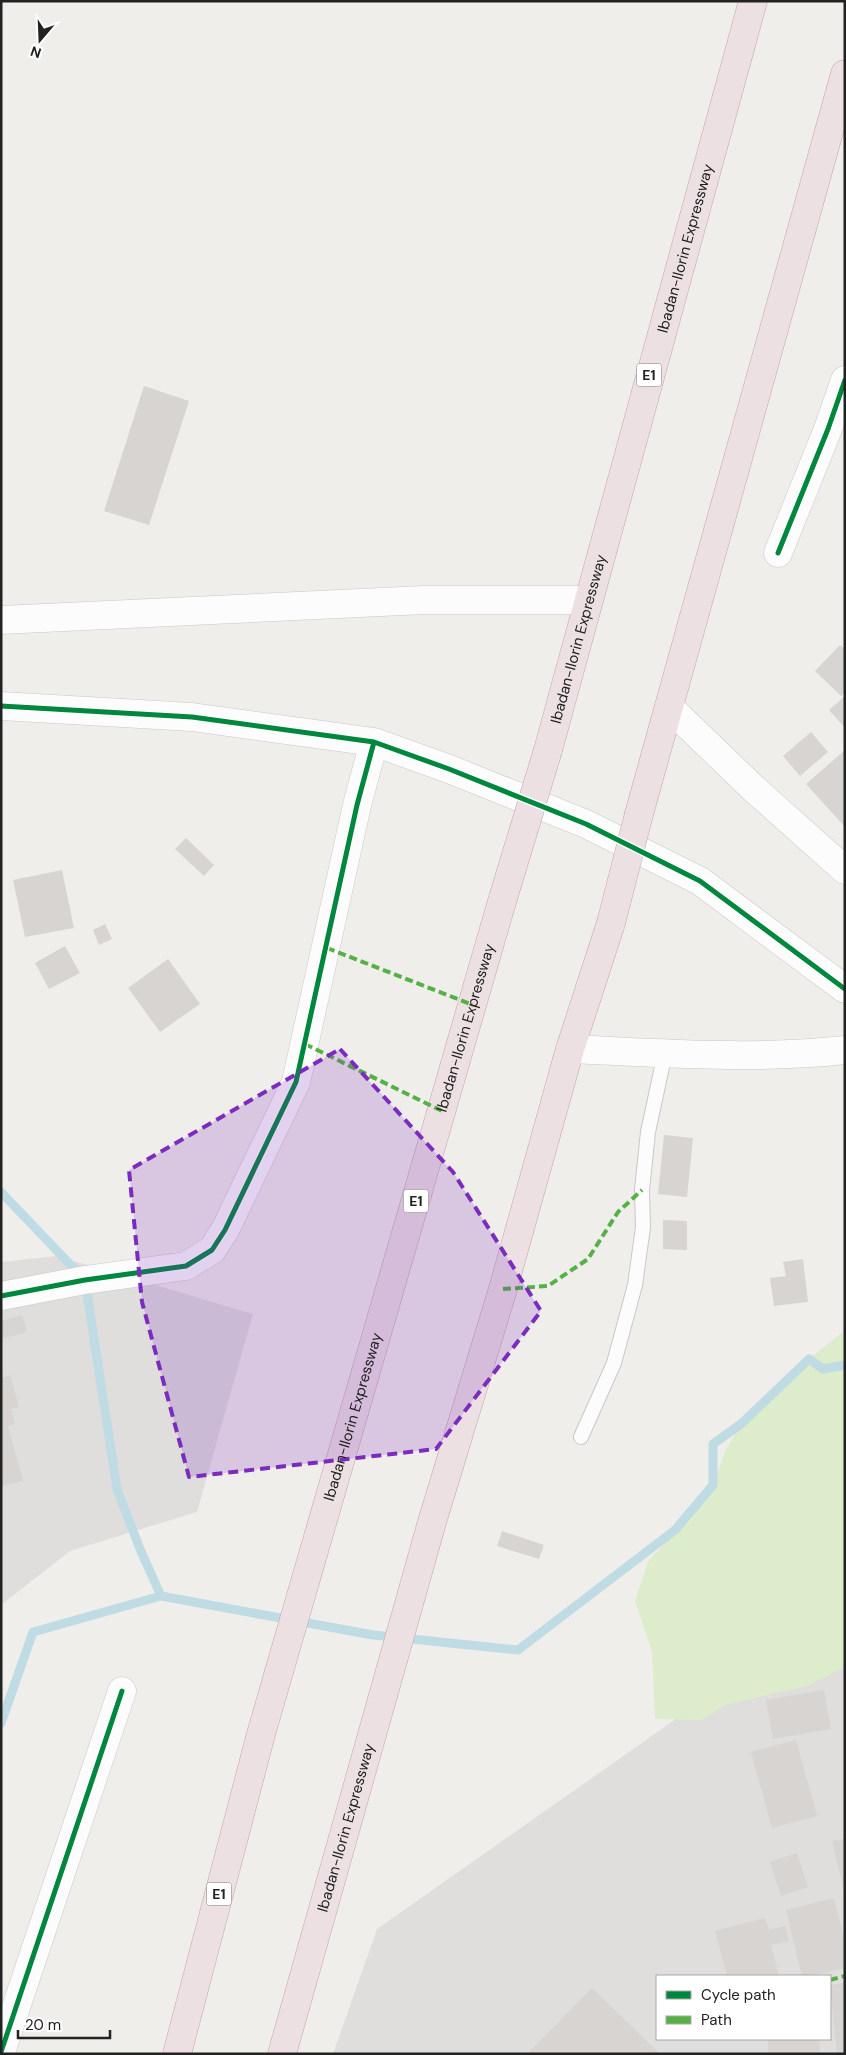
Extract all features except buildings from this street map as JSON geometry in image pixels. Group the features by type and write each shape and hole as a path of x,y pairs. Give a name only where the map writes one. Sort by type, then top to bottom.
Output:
{"highway":[{"name":"Ibadan-Ilorin Expressway","path":"177,2054 261,1734 503,898 548,750 753,1"},
{"name":"Ibadan-Ilorin Expressway","path":"282,2054 432,1522 503,1289 570,1049 611,923 639,814 845,74"}],"street":[{"path":"778,553 836,434 845,380"},
{"path":"1,620 424,600 588,600"},
{"path":"1,706 192,717 374,742 449,769 586,824 700,881 845,989"},
{"path":"669,707 753,788 845,870"},
{"path":"1,1296 85,1280 186,1266 212,1250 224,1230 296,1082 356,806 374,742"},
{"path":"570,1049 665,1053 810,1054 845,1050"},
{"path":"1,2052 122,1691"}],"lane":[{"path":"581,1437 614,1363 635,1285 643,1227 642,1190 648,1132 665,1053"}],"highlighted area":[{"path":"340,1049 453,1172 541,1311 436,1449 189,1477 142,1302 129,1170"}],"shaded area":[{"path":"57,1256 253,1314 197,1512 70,1551 1,1605 1,1262"},
{"path":"845,1633 845,2054 333,2054 377,1929 767,1655"}],"green space":[{"path":"845,1330 845,1667 807,1686 725,1705 702,1720 655,1719 652,1652 635,1601 648,1562 713,1485 725,1451 741,1424 809,1359"}],"waterway":[{"path":"1,1192 85,1280 117,1489 140,1549 161,1596"},
{"path":"1,1723 33,1632 161,1596 373,1635 518,1650 675,1530 713,1485 713,1444 741,1424 809,1359 823,1369 845,1365"}],"marked path":[{"path":"327,948 473,1005"},
{"path":"305,1044 442,1111"},
{"path":"503,1289 548,1286 588,1259 618,1212 642,1190"},
{"path":"831,1980 845,1976"}],"cycle path":[{"path":"778,553 828,429 845,380"},
{"path":"1,706 192,717 374,742 449,769 586,824 700,881 845,989"},
{"path":"1,1296 85,1280 186,1266 212,1250 225,1230 296,1082 357,805 374,742"},
{"path":"1,2052 122,1691"}]}
